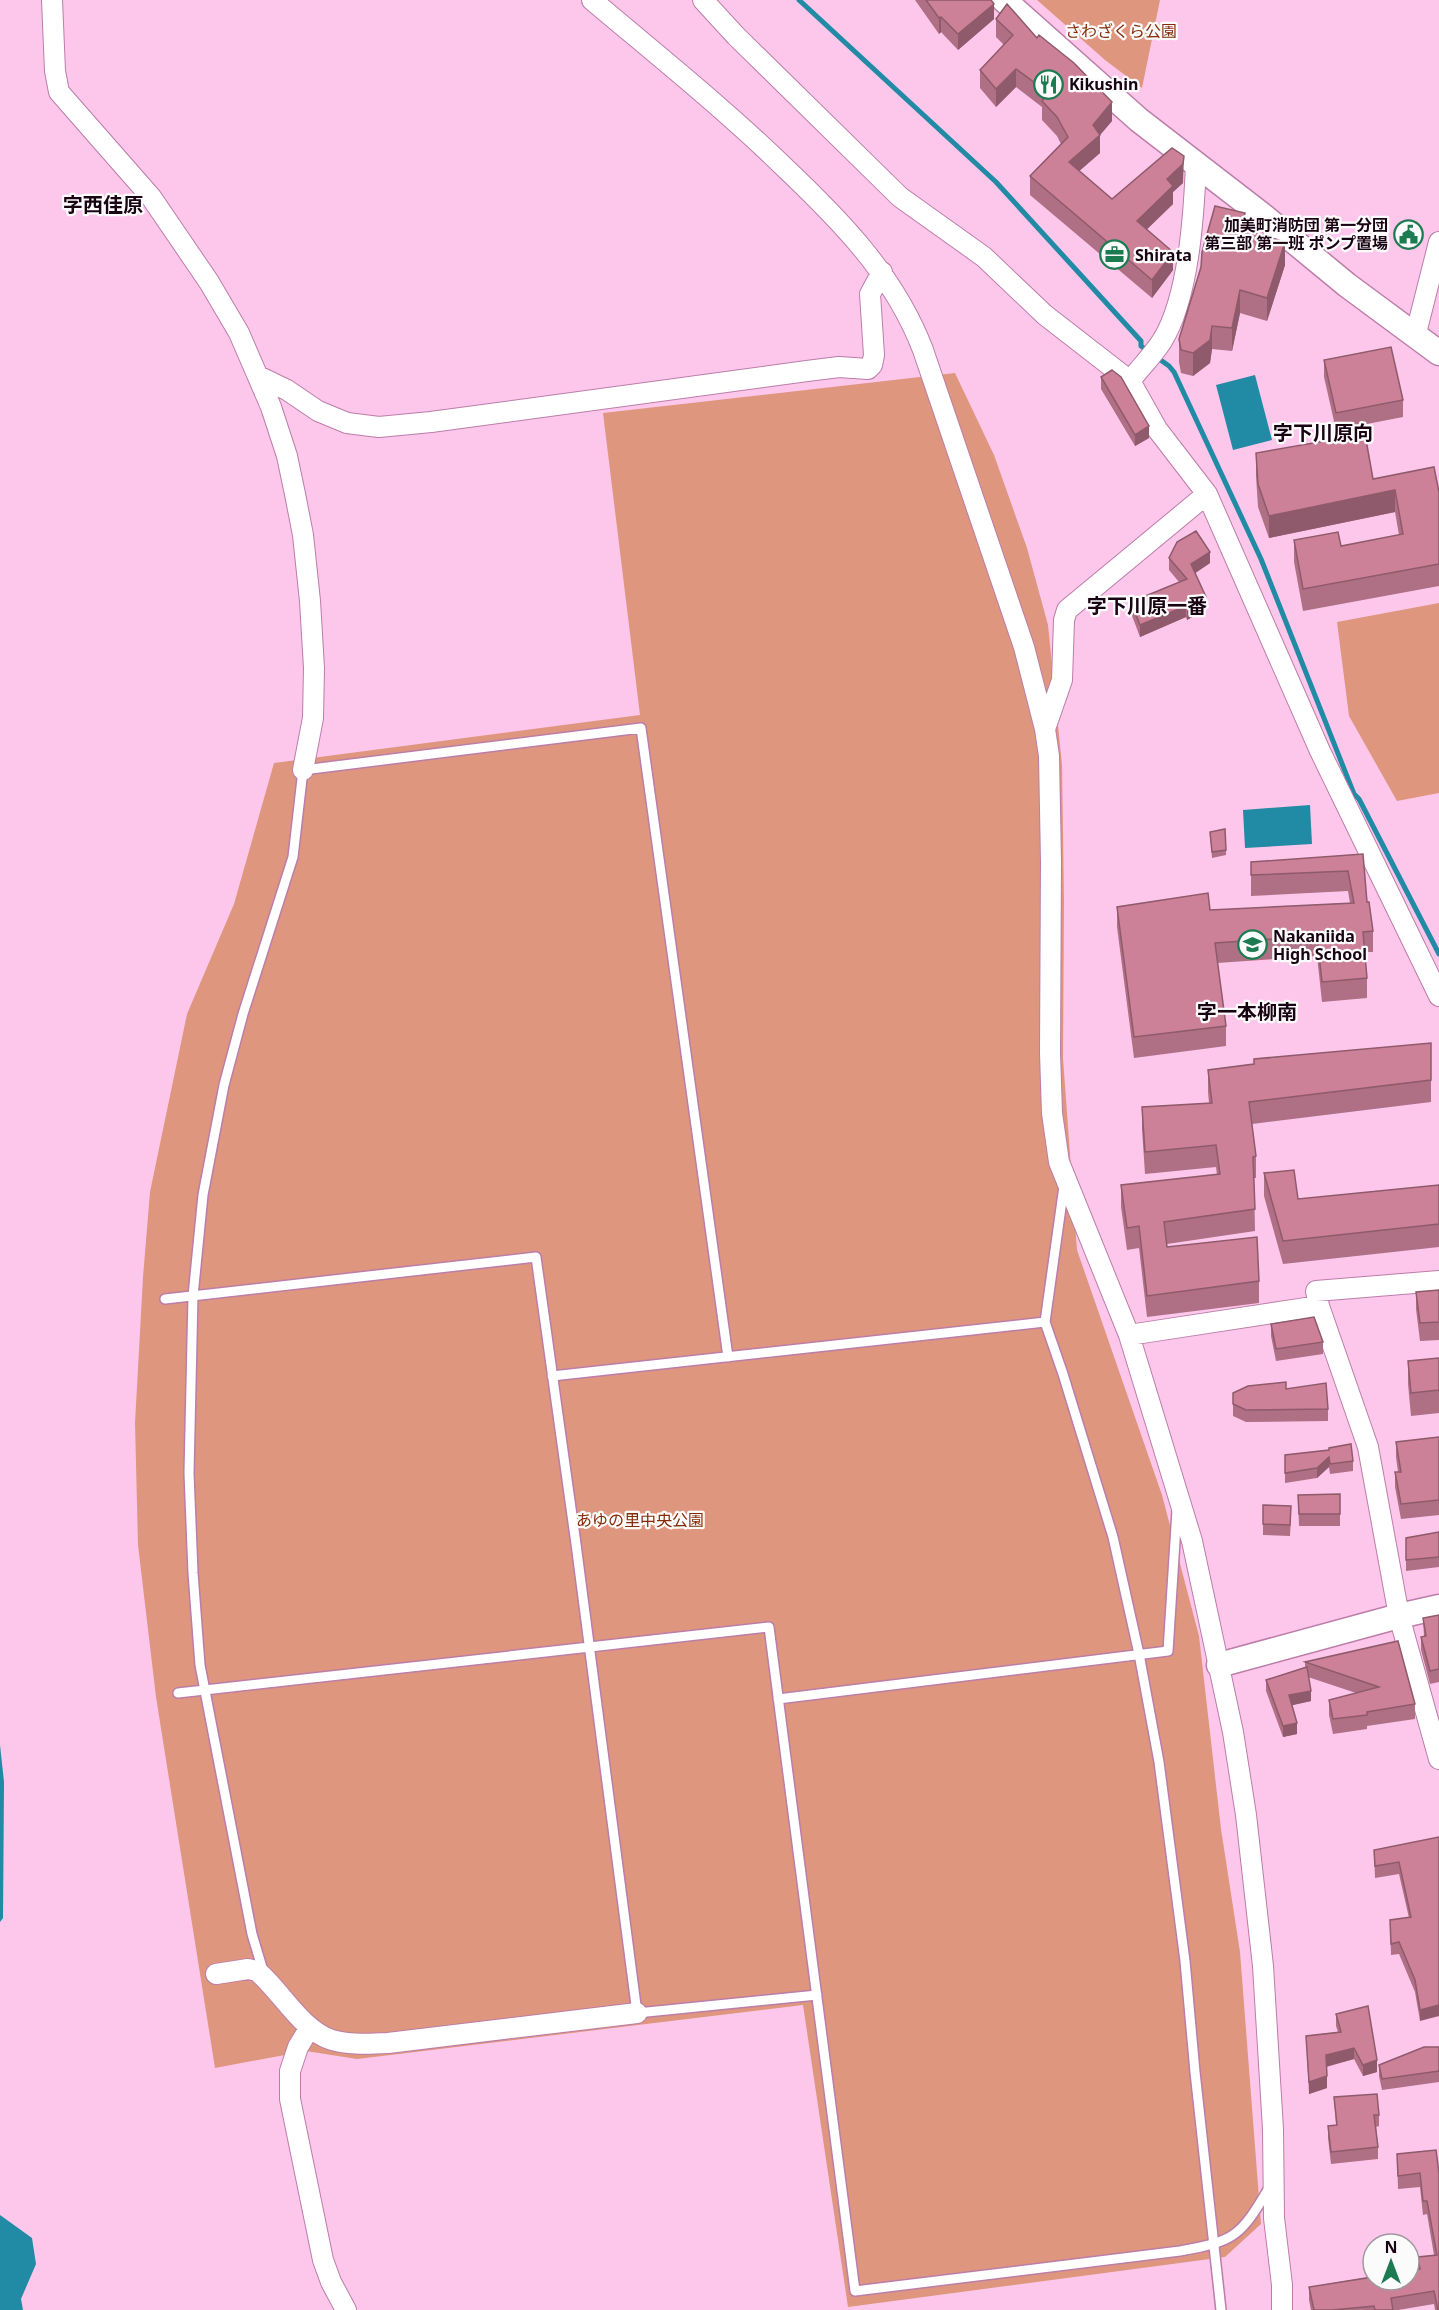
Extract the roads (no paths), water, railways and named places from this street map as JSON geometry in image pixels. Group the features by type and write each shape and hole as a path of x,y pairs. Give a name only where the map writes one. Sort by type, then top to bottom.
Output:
{"street":[{"path":"52,0 58,92 151,197 215,292 239,333 258,376 287,456 303,535 314,668 313,718 303,770"},
{"path":"592,0 746,130 832,212 882,272 914,325 1024,647 1045,729 1049,756 1050,1053 1052,1113 1059,1162 1129,1335 1192,1540 1233,1732 1256,1896 1263,1966 1273,2129 1273,2181 1282,2310"},
{"path":"703,0 736,36 900,197 984,257 1045,315 1130,381 1157,429 1207,494 1320,751 1439,996"},
{"path":"1004,0 1139,120 1262,215 1347,285 1439,353"},
{"path":"1130,381 1160,344 1170,324 1182,280 1195,203 1196,164"},
{"path":"1415,337 1439,242"},
{"path":"258,376 287,390 318,411 347,423 379,427 807,371 838,368 868,369 872,365 874,355 870,294 882,272"},
{"path":"1045,729 1062,680 1064,620 1067,610 1207,494"},
{"path":"1439,1281 1316,1292 1368,1448 1399,1616 1439,1759"},
{"path":"1129,1335 1319,1306"},
{"path":"1219,1665 1439,1607"},
{"path":"216,1974 248,1969 257,1971 310,2027 333,2040 372,2044 637,2013"},
{"path":"310,2027 298,2047 290,2071 290,2099 323,2259 331,2282 346,2310"}],"lane":[{"path":"265,1978 252,1934 200,1665 189,1473 194,1296 203,1195 224,1084 243,1014 293,857 303,770 641,728 728,1357"},
{"path":"1066,1178 1044,1322 1063,1374 1113,1537 1139,1654 1159,1762 1174,1867 1221,2310"},
{"path":"165,1299 536,1257 637,2013 817,1995"},
{"path":"552,1376 1044,1322"},
{"path":"778,1699 1168,1651 1178,1498"},
{"path":"178,1693 769,1627 855,2291 1214,2245 1236,2234 1253,2214 1273,2181"}],"water":[{"path":"1255,375 1272,440 1233,450 1216,385"},
{"path":"1310,805 1312,844 1245,848 1243,810"},
{"path":"0,1745 4,1782 3,1918 0,1922"},
{"path":"0,2215 32,2238 36,2264 21,2299 23,2310 0,2310"}],"waterway":[{"path":"799,0 996,182 1141,341 1141,346 1174,372 1261,559 1354,794 1359,799 1439,954"}],"place":[{"name":"Kikushin","path":"1048,84"},
{"name":"加美町消防団 第一分団 第三部 第一班 ポンプ置場","path":"1409,234"},
{"name":"Shirata","path":"1114,255"},
{"name":"Nakaniida High School","path":"1252,945"}],"district":[{"name":"字西佳原","path":"103,205"},
{"name":"字下川原向","path":"1323,433"},
{"name":"字下川原一番","path":"1147,606"},
{"name":"字一本柳南","path":"1247,1012"}],"park label":[{"name":"さわざくら公園","path":"1121,31"},
{"name":"あゆの里中央公園","path":"640,1520"}]}
